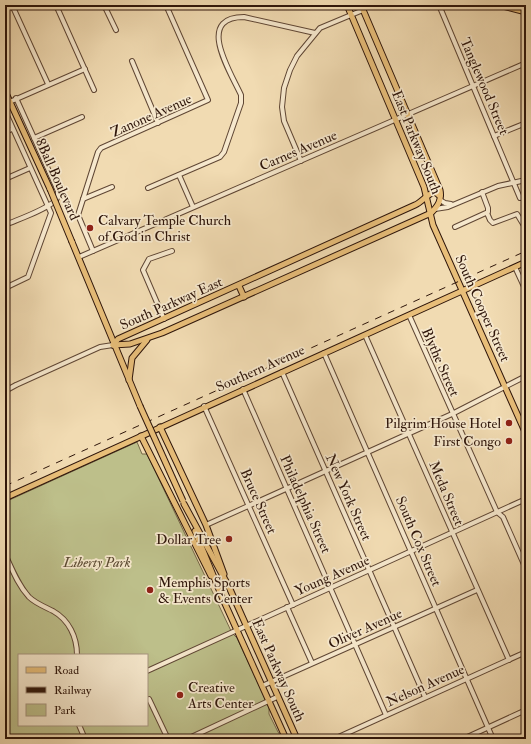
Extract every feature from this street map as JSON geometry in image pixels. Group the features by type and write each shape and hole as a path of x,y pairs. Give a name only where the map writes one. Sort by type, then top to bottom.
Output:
{"main road":[{"name":"East Parkway South","path":"347,5 433,211"},
{"path":"499,5 526,12"},
{"name":"East Parkway South","path":"362,7 434,176 441,198 433,211"},
{"name":"8Ball Boulevard","path":"5,91 7,102 50,189 79,257 108,327 113,345"},
{"path":"427,196 435,192 441,198"},
{"name":"South Parkway East","path":"113,345 118,339 239,286 415,205 427,196"},
{"name":"South Parkway East","path":"113,345 130,344 150,338 433,211"},
{"name":"South Cooper Street","path":"433,211 433,225 526,432"},
{"name":"Southern Avenue","path":"5,498 204,406 526,262"},
{"path":"239,286 244,297"},
{"path":"129,383 132,358 136,351 150,338"},
{"name":"East Parkway South","path":"113,345 183,502 222,597 286,739"},
{"path":"160,427 206,525 229,587"},
{"path":"141,436 200,556 222,597"},
{"name":"East Parkway South","path":"183,502 229,587 295,738"}],"street":[{"path":"12,5 48,84"},
{"path":"56,5 94,90"},
{"path":"104,5 116,30"},
{"name":"Zanone Avenue","path":"83,199 98,152 101,148 208,100 166,5"},
{"name":"Tanglewood Street","path":"439,5 520,198"},
{"path":"301,161 284,121 282,100 290,70 297,56 320,28 351,15 362,7"},
{"path":"148,188 220,157 224,152 241,103 241,95 218,45 218,34 221,26 226,20 234,17 244,17 315,33"},
{"path":"132,61 158,123"},
{"name":"Carnes Avenue","path":"79,257 526,63"},
{"path":"7,102 84,69"},
{"path":"5,225 48,205 57,199 58,191 16,98"},
{"path":"5,111 51,213 30,273 26,279 5,288"},
{"path":"34,138 82,117"},
{"path":"494,136 526,122"},
{"path":"5,132 12,129"},
{"path":"5,179 30,168"},
{"path":"179,175 193,207"},
{"path":"433,211 482,192 514,182 526,180"},
{"path":"93,251 78,215 83,199 112,187"},
{"path":"482,192 488,208 487,213 493,223 517,214 526,229"},
{"path":"441,198 445,203 453,204"},
{"path":"454,228 487,213"},
{"path":"164,319 143,270 149,259 172,251"},
{"path":"515,267 526,291"},
{"name":"Blythe Street","path":"409,315 497,512 503,516 526,569"},
{"name":"Meda Street","path":"365,335 410,433 477,590 509,660"},
{"path":"5,390 100,348 113,345"},
{"name":"South Cox Street","path":"324,353 493,739"},
{"name":"New York Street","path":"282,372 425,697"},
{"path":"206,525 452,414 526,376"},
{"name":"Philadelphia Street","path":"243,389 386,715"},
{"name":"Bruce Street","path":"204,406 293,604"},
{"name":"Young Avenue","path":"148,672 293,604 526,499"},
{"path":"5,554 19,584 30,598 61,617 72,630 77,646 77,654"},
{"name":"Oliver Avenue","path":"262,686 477,590"},
{"path":"287,608 312,663"},
{"name":"Nelson Avenue","path":"334,739 526,652"},
{"path":"187,739 277,697"},
{"path":"149,699 168,739"},
{"path":"463,739 526,710"},
{"path":"79,726 85,739"}],"green space":[{"name":"Liberty Park","path":"137,442 142,454 147,454 232,633 237,638 269,707 269,714 283,739 5,739 5,502"}],"railway":[{"path":"5,486 526,251"}],"place":[{"name":"Calvary Temple Church of God in Christ","path":"90,228"},
{"name":"Pilgrim House Hotel","path":"509,423"},
{"name":"First Congo","path":"509,441"},
{"name":"Dollar Tree","path":"229,539"},
{"name":"Memphis Sports & Events Center","path":"150,590"},
{"name":"Creative Arts Center","path":"180,695"}]}
